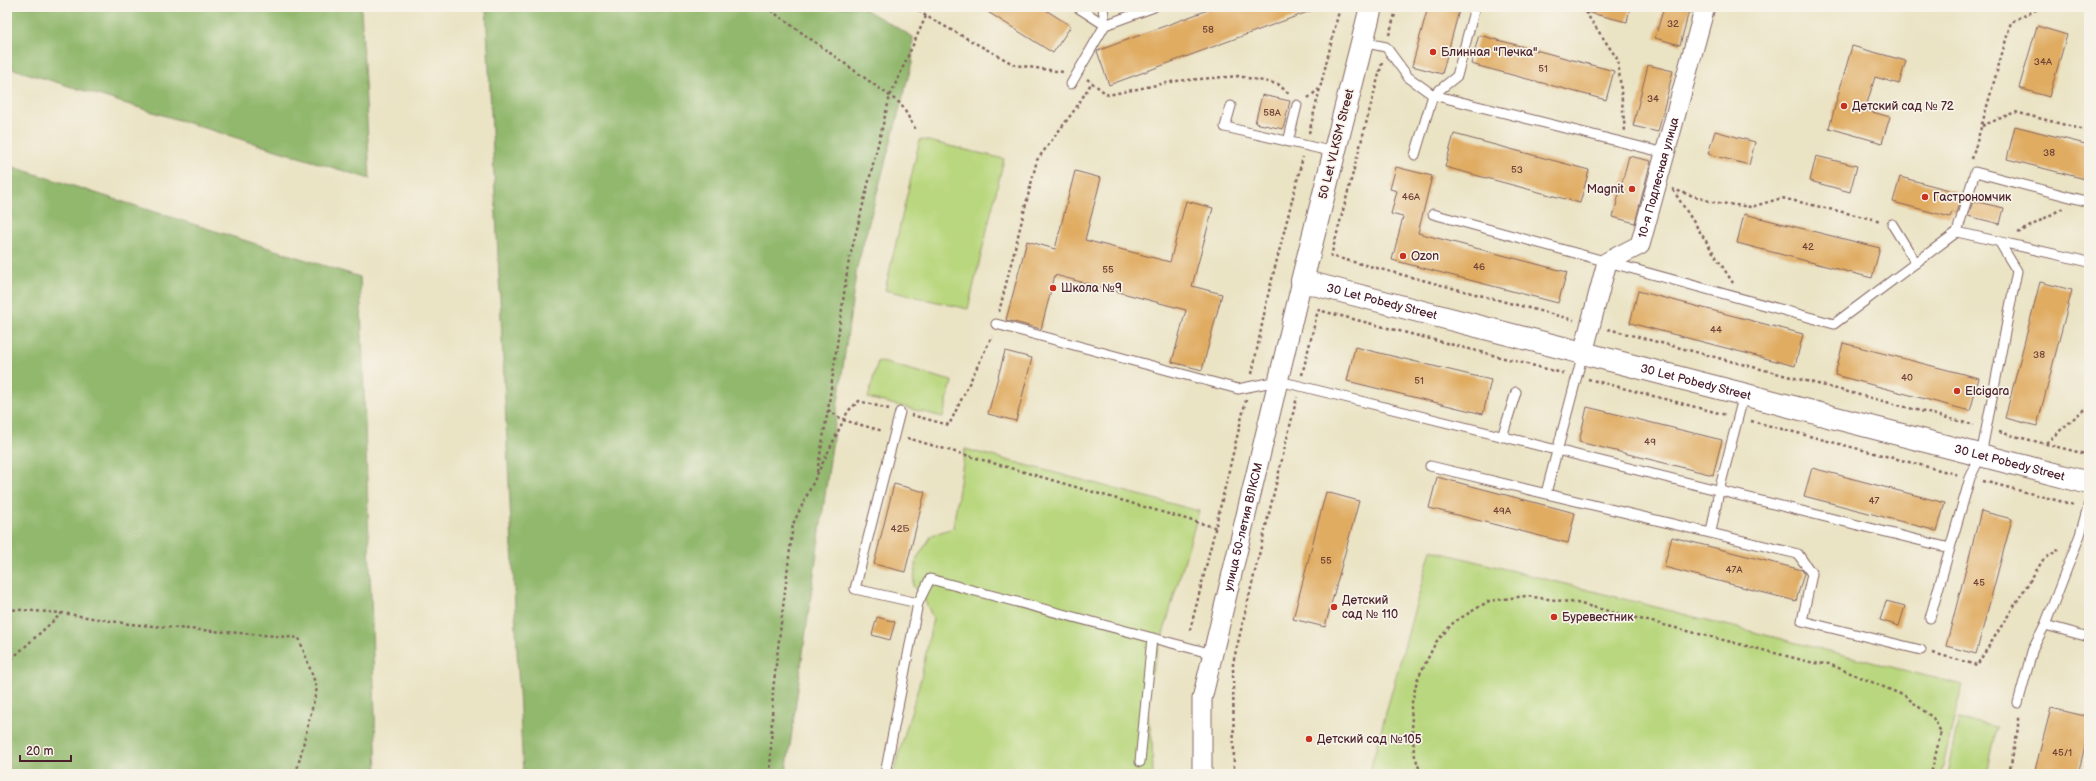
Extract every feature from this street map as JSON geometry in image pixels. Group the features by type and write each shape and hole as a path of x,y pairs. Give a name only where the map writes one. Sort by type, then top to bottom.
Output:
{"main road":[{"name":"50 Let VLKSM Street","path":"1302,281 1371,7"},
{"name":"30 Let Pobedy Street","path":"1302,281 2089,483"}],"street":[{"name":"10-я Подлесная улица","path":"1607,262 1640,245 1705,7"},
{"path":"1583,353 1607,262"},
{"name":"улица 50-летия ВЛКСМ","path":"1202,774 1202,699 1302,281"}],"lane":[{"path":"1077,7 1105,25"},
{"path":"1071,84 1105,25 1103,7"},
{"path":"1105,25 1154,7"},
{"path":"1415,155 1433,95 1456,76 1475,7"},
{"path":"1362,42 1386,47 1408,77 1433,95 1665,153"},
{"path":"1288,142 1298,105"},
{"path":"1231,106 1225,127 1334,152"},
{"path":"1433,214 1834,324 1957,232 1975,172 2089,202"},
{"path":"1892,224 1916,263"},
{"path":"1957,232 2089,262"},
{"path":"1930,618 1970,478 1981,455 1985,428 2017,271 2000,243"},
{"path":"996,324 1238,389 1278,381 1300,386 1950,548"},
{"path":"1546,493 1583,353"},
{"path":"1502,437 1516,392"},
{"path":"1711,532 1719,491 1744,394"},
{"path":"900,412 855,589 918,603"},
{"path":"1430,466 1798,554 1812,574 1802,621 1921,650"},
{"path":"2018,703 2033,648 2045,625 2084,536 2088,506"},
{"path":"885,774 918,603 930,579 1213,654"},
{"path":"2045,625 2089,637"},
{"path":"1140,762 1152,638"}],"path":[{"path":"766,7 901,104 916,130"},
{"path":"914,7 926,16 1015,65 1077,74 1092,82 1108,95 1176,81 1238,76 1278,84 1298,105 1305,117 1311,121"},
{"path":"1397,7 1331,256 2087,455 2089,443"},
{"path":"1582,7 1618,60 1626,143"},
{"path":"1975,172 1971,166 2011,22 2042,7"},
{"path":"816,477 828,410 848,265 890,96 926,16"},
{"path":"1982,126 2015,112 2089,131"},
{"path":"1661,171 1744,299"},
{"path":"1672,189 1712,202 1751,207 1782,198 1892,224"},
{"path":"2000,243 2078,200"},
{"path":"1252,375 1268,295"},
{"path":"1234,774 1233,663 1318,310 1970,478 2088,506"},
{"path":"1190,630 1217,528 1224,486 1247,397"},
{"path":"2045,444 2089,405"},
{"path":"828,410 843,420 889,433"},
{"path":"904,437 1217,528"},
{"path":"1921,650 1977,665 2043,560 2084,536"},
{"path":"1420,774 1414,753 1411,707 1417,680 1436,642 1454,622 1489,602 1526,596 1577,603 1814,663 1829,664 1905,696 1933,718 1941,732 1930,774"},
{"path":"7,610 62,613 130,624 299,638 317,688 296,774"},
{"path":"7,663 62,613"},
{"path":"2009,774 2018,728 2018,703"},
{"path":"7,768 19,774"}],"green space":[{"path":"7,7 361,7 370,179 7,67"},
{"path":"486,7 861,7 913,37 912,63 857,267 786,774 523,774"},
{"path":"920,139 1004,159 968,309 885,290"},
{"path":"7,165 360,277 377,774 7,774"},
{"path":"878,361 952,381 943,417 868,398"},
{"path":"965,449 1199,511 1144,699 1152,738 1153,774 893,774 921,678 933,618 923,597 913,586 917,558 932,535 953,528"},
{"name":"Буревестник","path":"1431,550 1962,685 1941,774 1369,774"},
{"path":"1959,719 1997,727 1987,774 1947,773"}],"building":[{"path":"980,7 1041,7 1071,26 1053,53"},
{"path":"1216,7 1316,7 1316,9 1109,85 1097,51"},
{"path":"1428,7 1460,7 1442,74 1412,66"},
{"path":"1587,7 1630,7 1627,22 1586,12"},
{"path":"1664,7 1690,7 1680,45 1655,38"},
{"path":"2037,26 2067,35 2049,97 2019,88"},
{"path":"1479,35 1614,71 1606,100 1471,64"},
{"path":"1852,46 1906,61 1899,84 1875,77 1865,110 1890,117 1882,143 1829,128"},
{"path":"1648,65 1673,71 1658,132 1633,126"},
{"path":"1262,95 1290,101 1283,129 1255,123"},
{"path":"2015,126 2089,145 2089,180 2007,159"},
{"path":"1715,131 1755,142 1749,165 1708,154"},
{"path":"1454,134 1589,170 1580,203 1445,167"},
{"path":"1629,156 1651,161 1635,223 1613,217"},
{"path":"1816,156 1857,166 1850,192 1810,181"},
{"path":"1396,167 1432,176 1418,233 1567,272 1558,303 1392,260 1403,217 1391,214 1397,191 1390,189"},
{"path":"1075,171 1101,178 1085,240 1170,262 1186,201 1213,208 1192,286 1222,294 1202,370 1172,362 1186,310 1055,275 1041,329 1006,320 1027,241 1055,249"},
{"name":"Гастрономчик","path":"1900,177 1957,192 1956,197 1961,198 1956,213 1952,212 1950,217 1893,202"},
{"path":"1973,201 2004,208 2000,224 1968,216"},
{"path":"1744,214 1880,248 1872,278 1737,243"},
{"path":"2040,282 2072,290 2037,426 2005,418"},
{"path":"1638,291 1803,334 1795,366 1630,323"},
{"path":"1843,343 1979,378 1970,411 1835,375"},
{"path":"1355,347 1491,380 1483,414 1347,381"},
{"path":"1005,351 1032,358 1016,421 988,414"},
{"path":"1587,407 1722,440 1713,475 1579,442"},
{"path":"1812,468 1945,503 1937,531 1804,496"},
{"path":"1437,477 1575,513 1568,543 1429,508"},
{"path":"894,484 925,492 905,572 874,564"},
{"path":"1326,492 1359,501 1325,627 1293,619"},
{"path":"1981,511 2012,519 1976,654 1946,646"},
{"path":"1672,537 1802,570 1804,573 1796,601 1664,567"},
{"path":"1886,601 1905,606 1899,626 1880,620"},
{"path":"877,617 895,622 890,640 872,635"},
{"path":"2051,708 2089,717 2089,730 2078,774 2034,774"}],"place":[{"name":"Блинная \"Печка\"","path":"1433,52"},
{"name":"Детский сад № 72","path":"1844,106"},
{"name":"Magnit","path":"1632,189"},
{"name":"Гастрономчик","path":"1925,197"},
{"name":"Ozon","path":"1403,256"},
{"name":"Школа №9","path":"1053,288"},
{"name":"Elcigara","path":"1957,391"},
{"name":"Детский сад № 110","path":"1334,607"},
{"name":"Буревестник","path":"1554,617"},
{"name":"Детский сад №105","path":"1309,739"}]}
